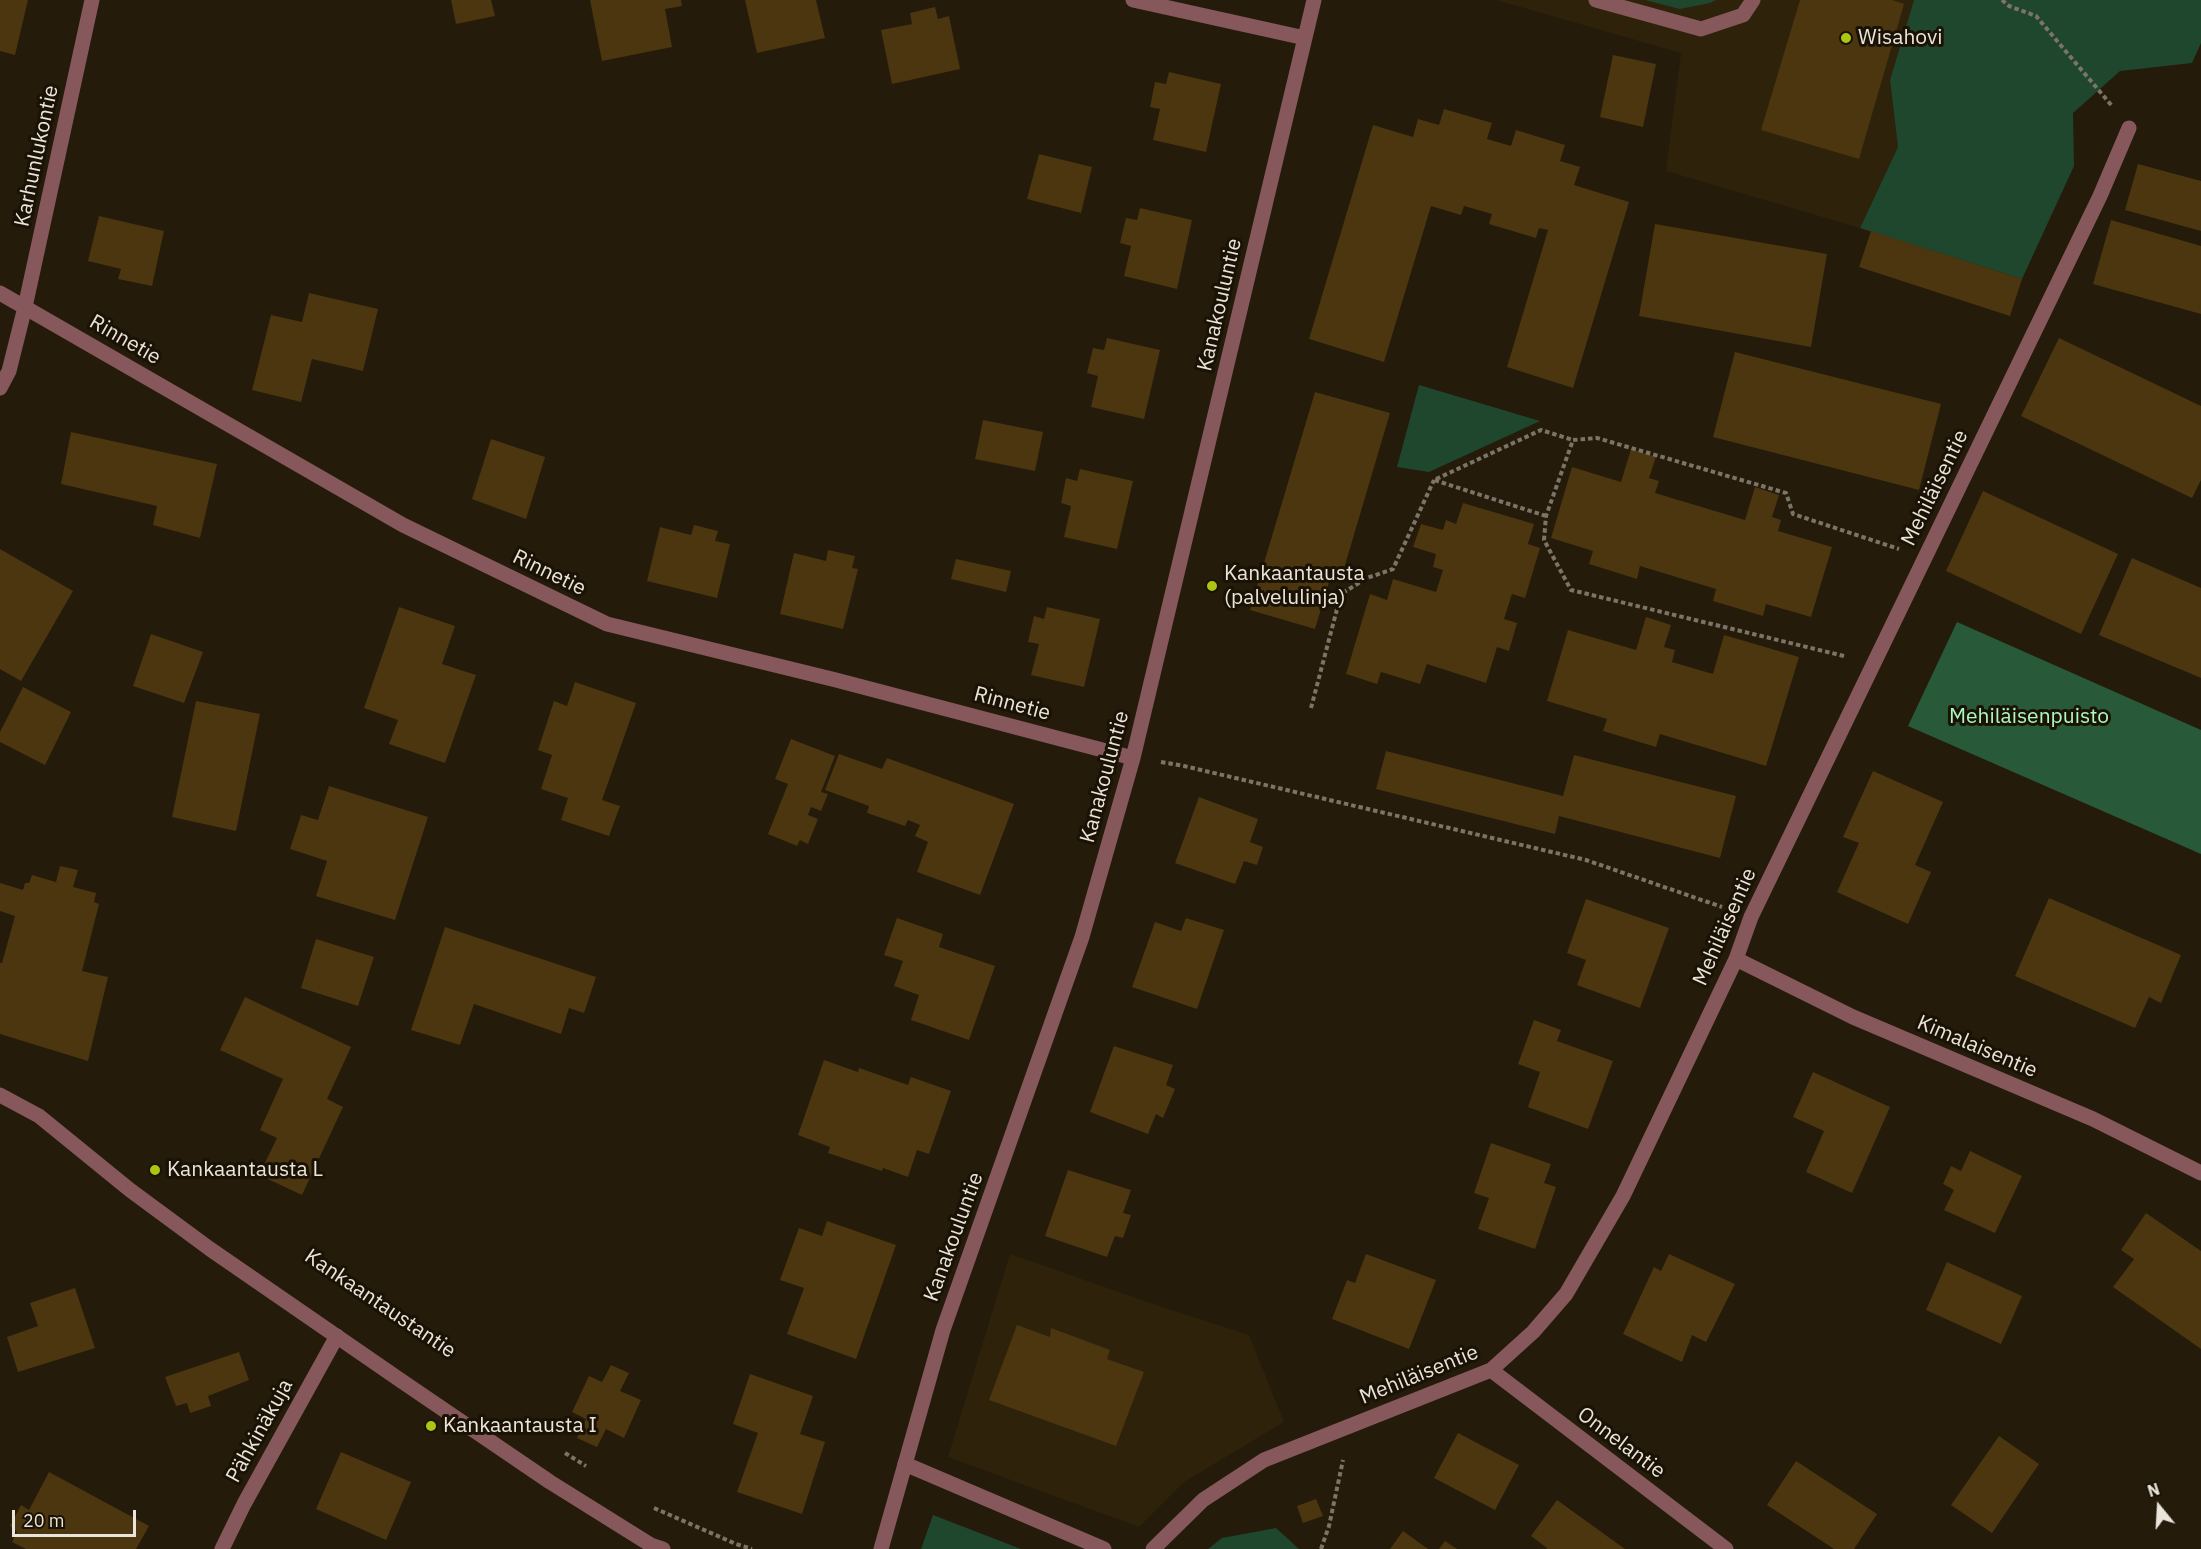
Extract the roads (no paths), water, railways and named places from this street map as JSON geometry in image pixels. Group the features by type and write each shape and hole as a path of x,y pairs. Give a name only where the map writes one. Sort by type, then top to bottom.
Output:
{"street":[{"name":"Karhunlukontie","path":"0,388 9,371 25,307 92,0"},
{"path":"1133,0 1305,38"},
{"name":"Kanakouluntie","path":"881,1549 943,1330 1082,937 1134,758 1314,0"},
{"path":"1596,0 1701,29 1743,15 1753,0"},
{"name":"Mehiläisentie","path":"1153,1549 1203,1500 1264,1460 1491,1370 1533,1332 1566,1294 1623,1196 1736,960 1751,917 2100,196 2129,128"},
{"name":"Rinnetie","path":"0,293 403,525 607,624 836,680 1134,758"},
{"name":"Kimalaisentie","path":"1736,960 1853,1017 2093,1119 2201,1173"},
{"path":"0,1095 39,1116 130,1190 210,1249 550,1482 651,1545 663,1549"},
{"name":"Pähkinäkuja","path":"222,1549 244,1504 337,1336"},
{"name":"Onnelantie","path":"1491,1370 1726,1549"},
{"path":"905,1464 1104,1549"}],"place":[{"name":"Wisahovi","path":"1846,38"},
{"name":"Kankaantausta (palvelulinja)","path":"1212,586"},
{"name":"Kankaantausta L","path":"155,1170"},
{"name":"Kankaantausta I","path":"431,1426"}],"park label":[{"name":"Mehiläisenpuisto","path":"2029,717"}]}
